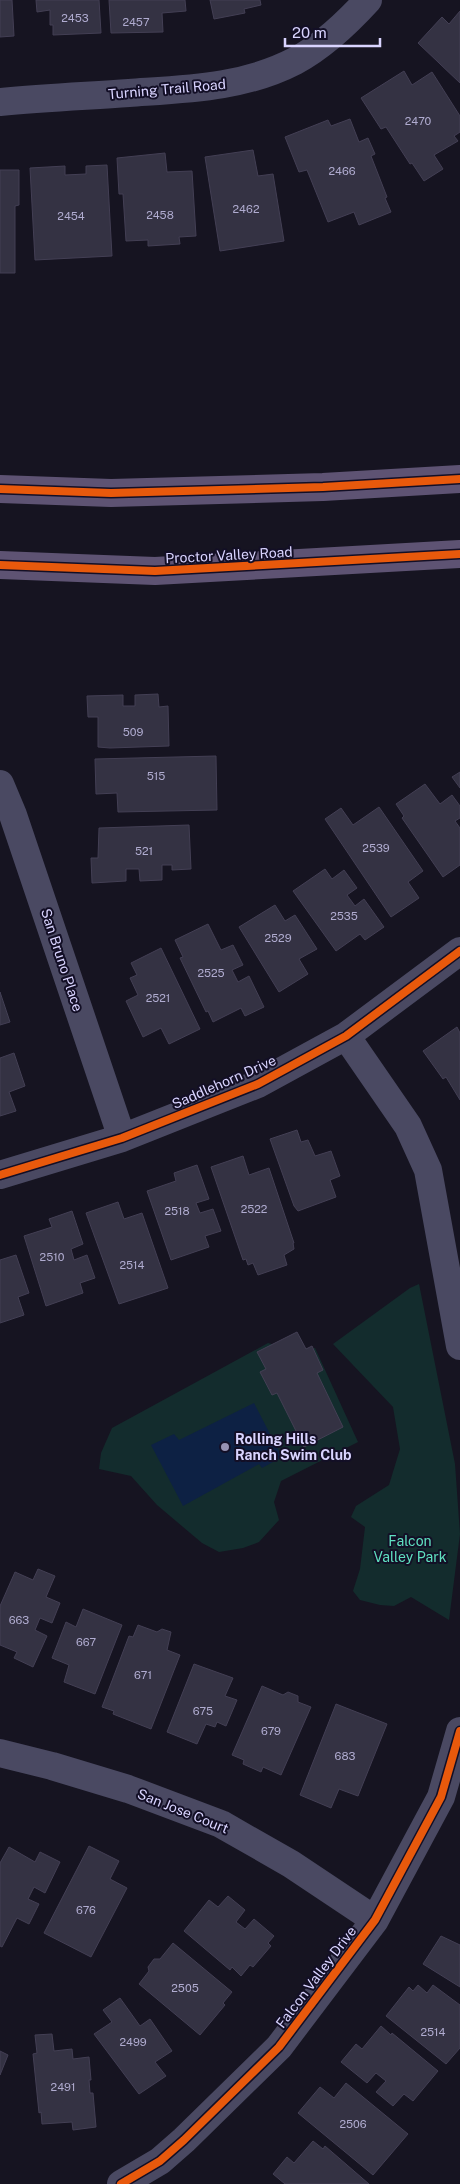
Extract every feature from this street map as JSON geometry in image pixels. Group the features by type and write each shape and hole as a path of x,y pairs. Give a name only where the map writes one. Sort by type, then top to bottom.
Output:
{"main road":[{"path":"0,489 111,493 323,486 460,479"},
{"name":"Proctor Valley Road","path":"0,565 156,571 460,554"}],"street":[{"name":"Turning Trail Road","path":"0,102 203,87 249,79 295,60 318,47 339,30 368,0"},
{"name":"San Bruno Place","path":"0,784 13,815 122,1138"},
{"name":"Saddlehorn Drive","path":"0,1175 122,1138 258,1084 346,1036 460,950"},
{"path":"346,1036 408,1126 428,1170 460,1346"},
{"name":"Falcon Valley Drive","path":"121,2184 160,2161 279,2047 375,1920 441,1797 460,1731"},
{"name":"San Jose Court","path":"0,1753 52,1766 128,1789 221,1824 291,1864 375,1920"}],"green space":[{"name":"Falcon Valley Park","path":"419,1284 455,1464 460,1534 449,1620 411,1597 394,1606 380,1605 360,1600 353,1591 360,1569 365,1527 351,1517 356,1506 389,1485 400,1449 393,1407 333,1344 410,1288"},
{"name":"Rolling Hills Ranch Swim Club","path":"268,1343 288,1349 315,1348 358,1442 281,1481 274,1502 279,1520 259,1542 243,1548 219,1552 202,1543 157,1505 131,1476 99,1469 101,1453 112,1428"}],"water":[{"path":"254,1403 282,1457 262,1468 259,1464 183,1506 151,1445 174,1434 179,1440"}],"building":[{"path":"0,0 12,0 14,36 0,37"},
{"path":"36,0 99,0 101,33 53,35 53,25 50,25 50,10 37,12"},
{"path":"109,0 185,0 186,11 162,13 163,32 111,33"},
{"path":"210,0 260,0 261,5 244,9 245,13 214,19"},
{"path":"460,11 460,83 418,43 442,17 449,24"},
{"path":"404,71 412,85 432,72 460,116 460,132 454,136 458,141 434,155 443,169 424,181 412,163 410,164 386,127 381,129 361,98"},
{"path":"350,119 359,142 368,138 375,154 371,156 391,212 359,225 354,212 328,222 307,170 299,172 285,137 328,120 331,126"},
{"path":"253,150 258,176 273,174 284,241 220,251 205,157"},
{"path":"165,153 167,172 192,171 196,236 179,237 180,244 148,246 148,240 126,241 123,194 119,194 117,158"},
{"path":"107,165 112,256 35,260 30,168 65,166 65,175 86,174 86,166"},
{"path":"0,170 19,170 19,205 15,206 15,273 0,273"},
{"path":"158,694 159,707 168,706 169,746 98,747 98,717 88,717 87,696 123,695 123,706 135,706 135,695"},
{"path":"216,756 217,810 118,812 117,793 96,794 95,759"},
{"path":"460,772 460,788 452,777"},
{"path":"425,784 440,804 452,795 460,806 460,818 455,821 460,828 460,865 443,877 402,818 404,816 396,804"},
{"path":"379,807 423,871 408,882 419,898 391,917 325,819 341,808 353,825"},
{"path":"189,825 191,869 172,870 172,865 162,865 162,880 140,881 139,869 126,869 126,881 92,883 91,858 98,858 99,828"},
{"path":"325,869 332,879 344,870 357,888 347,895 355,906 364,899 384,927 365,940 360,934 336,951 293,891"},
{"path":"275,905 285,921 295,915 317,949 299,959 308,974 279,992 239,927"},
{"path":"208,924 221,950 233,945 243,965 232,970 238,982 249,976 264,1007 245,1016 241,1008 213,1022 208,1011 206,1012 180,958 183,957 175,940"},
{"path":"161,948 200,1029 169,1044 161,1028 143,1037 126,1001 138,995 130,978 137,975 131,963"},
{"path":"0,992 10,1022 0,1025"},
{"path":"457,1027 460,1033 460,1100 446,1077 443,1079 423,1051"},
{"path":"14,1053 25,1086 9,1092 16,1111 0,1116 0,1058"},
{"path":"297,1130 301,1142 308,1140 315,1156 331,1151 340,1176 330,1180 336,1197 298,1211 294,1206 270,1139"},
{"path":"243,1156 249,1175 269,1168 294,1243 294,1249 284,1255 287,1265 258,1275 253,1263 248,1265 246,1259 243,1260 211,1167"},
{"path":"197,1165 209,1199 196,1203 200,1213 213,1209 221,1231 205,1236 209,1247 171,1260 147,1191 176,1181 174,1173"},
{"path":"118,1202 124,1219 142,1213 168,1288 119,1304 86,1213"},
{"path":"72,1211 83,1244 71,1249 74,1260 87,1255 95,1278 80,1283 83,1293 46,1306 24,1236 52,1227 49,1219"},
{"path":"16,1255 29,1293 18,1297 24,1315 0,1323 0,1260"},
{"path":"297,1332 306,1349 312,1346 323,1370 317,1373 343,1427 304,1447 277,1393 272,1395 260,1372 266,1369 257,1352"},
{"path":"38,1569 55,1576 46,1597 60,1603 52,1623 40,1618 35,1630 47,1636 33,1667 14,1658 17,1652 0,1645 0,1606 15,1572 33,1580"},
{"path":"83,1609 122,1625 95,1694 64,1682 69,1665 52,1658 66,1622 76,1627"},
{"path":"138,1625 157,1632 162,1629 171,1632 167,1650 180,1655 151,1729 113,1714 114,1711 102,1707 129,1636 133,1637"},
{"path":"194,1664 233,1678 225,1696 237,1700 226,1726 217,1722 215,1727 206,1724 197,1744 167,1732"},
{"path":"262,1686 283,1695 288,1692 298,1696 298,1702 311,1707 281,1775 263,1767 261,1772 243,1764 244,1760 232,1755"},
{"path":"336,1704 387,1724 358,1796 339,1789 331,1808 300,1795"},
{"path":"89,1846 119,1861 110,1879 127,1888 91,1957 44,1933"},
{"path":"9,1847 35,1862 40,1852 60,1862 45,1893 34,1887 28,1899 39,1904 29,1924 17,1918 2,1947 0,1946 0,1863"},
{"path":"228,1896 245,1910 236,1922 245,1929 254,1919 274,1936 268,1943 271,1946 253,1967 250,1965 241,1976 232,1967 230,1970 184,1931 209,1900 218,1907"},
{"path":"441,1936 460,1945 460,1987 423,1964"},
{"path":"173,1943 232,1992 223,2003 225,2005 200,2035 139,1984 149,1971 148,1967 154,1959 160,1959"},
{"path":"418,1985 427,1993 433,1985 460,2005 460,2048 446,2064 386,2016 409,1987 413,1991"},
{"path":"120,1998 140,2026 150,2019 172,2051 155,2062 166,2076 139,2094 94,2034 112,2022 103,2010"},
{"path":"381,2026 438,2071 413,2101 404,2094 393,2106 376,2092 386,2081 376,2073 367,2083 341,2062 356,2044 362,2049"},
{"path":"52,2034 54,2051 72,2049 73,2059 89,2057 90,2093 93,2093 96,2127 73,2130 72,2122 42,2124 41,2112 39,2113 33,2054 37,2053 35,2035"},
{"path":"0,2051 8,2055 0,2075"},
{"path":"346,2083 408,2134 373,2175 298,2113 320,2087 334,2098"},
{"path":"313,2141 323,2149 325,2146 369,2184 285,2184 273,2174 287,2157 294,2163"}],"cycle path":[{"path":"0,489 111,493 323,487 460,479"},
{"path":"0,565 155,571 460,554"},
{"path":"0,1175 122,1138 258,1084 346,1036 460,951"},
{"path":"121,2184 160,2161 279,2047 375,1920 441,1797 460,1731"}],"place":[{"name":"Rolling Hills Ranch Swim Club","path":"225,1447"}]}
